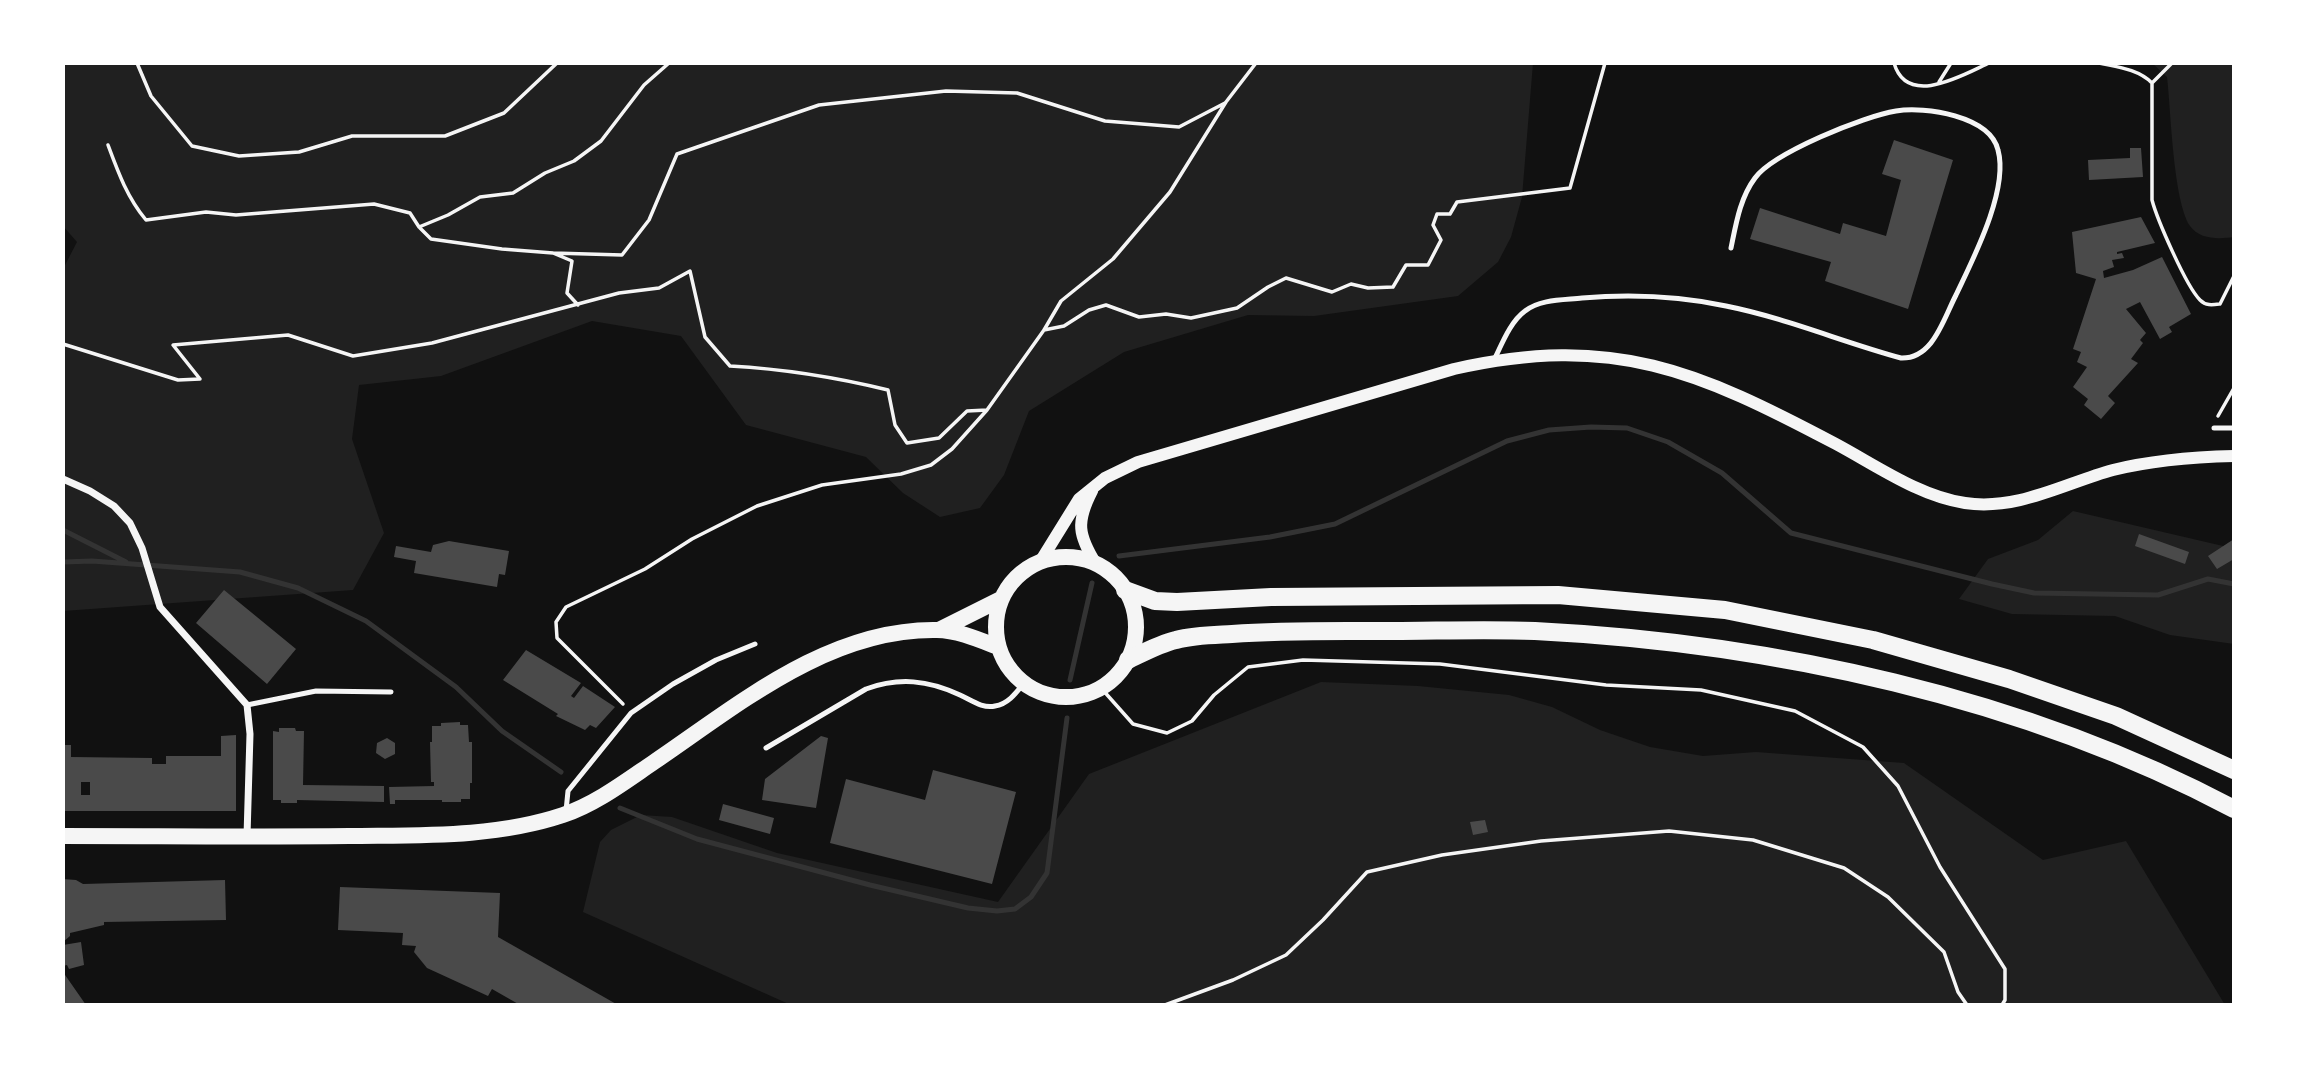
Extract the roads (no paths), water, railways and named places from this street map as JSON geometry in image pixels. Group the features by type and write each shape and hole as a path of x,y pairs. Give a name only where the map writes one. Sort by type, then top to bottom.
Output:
{"highway":[{"path":"1125,590 1155,601 1177,602 1271,597 1558,595 1725,610 1873,640 2009,679 2116,716 2234,770"},
{"path":"1128,660 1176,640 1274,631 1535,631 1712,647 1877,678 2001,713 2106,749 2234,808"}],"main road":[{"path":"1069,558 1096,564 1115,577 1133,607 1136,624 1128,660 1116,676 1101,688 1082,695 1061,697 1042,693 1024,683 1008,667 998,646 996,615 1001,599 1024,571 1040,562 1069,558"},
{"path":"939,630 1001,599"},
{"path":"63,836 247,837 497,832 566,814 618,787 770,684 828,653 901,633 939,630 998,646"}],"street":[{"path":"1040,562 1079,499 1118,471 1150,458 1411,381 1494,360 1549,355 1593,355 1630,360 1723,387 1915,487 1966,503 2014,501 2093,475 2137,465 2177,459 2234,456"},
{"path":"63,479 114,506 130,523 143,553 160,607 247,705 250,734 247,837"},
{"path":"1094,487 1084,505 1080,529 1082,540 1096,564"}],"lane":[{"path":"1494,360 1512,327 1523,312 1532,306 1561,300 1619,296 1692,300 1725,305 1901,358 1919,355 1933,340 1983,235 1997,190 2000,159 1998,148 1995,141 1980,126 1959,117 1900,110 1863,120 1776,159 1755,177 1744,195 1731,248"},
{"path":"2214,428 2234,428"},
{"path":"566,814 568,791 631,713 673,684 716,660 755,643"},
{"path":"766,748 866,689 883,683 915,680 933,684 981,705 993,707 1005,703 1024,683"},
{"path":"247,705 316,691 391,692"}],"waterway":[{"path":"1119,556 1270,537 1335,524 1507,441 1549,430 1591,427 1627,428 1668,442 1722,473 1791,533 1992,584 2034,593 2158,595 2208,579 2234,584"},
{"path":"63,530 126,562"},
{"path":"63,562 92,561 240,572 298,588 366,621 456,687 502,731 561,772"},
{"path":"1070,680 1092,583"},
{"path":"620,808 697,839 870,885 968,908 997,911 1015,909 1031,897 1047,873 1067,718"}]}
